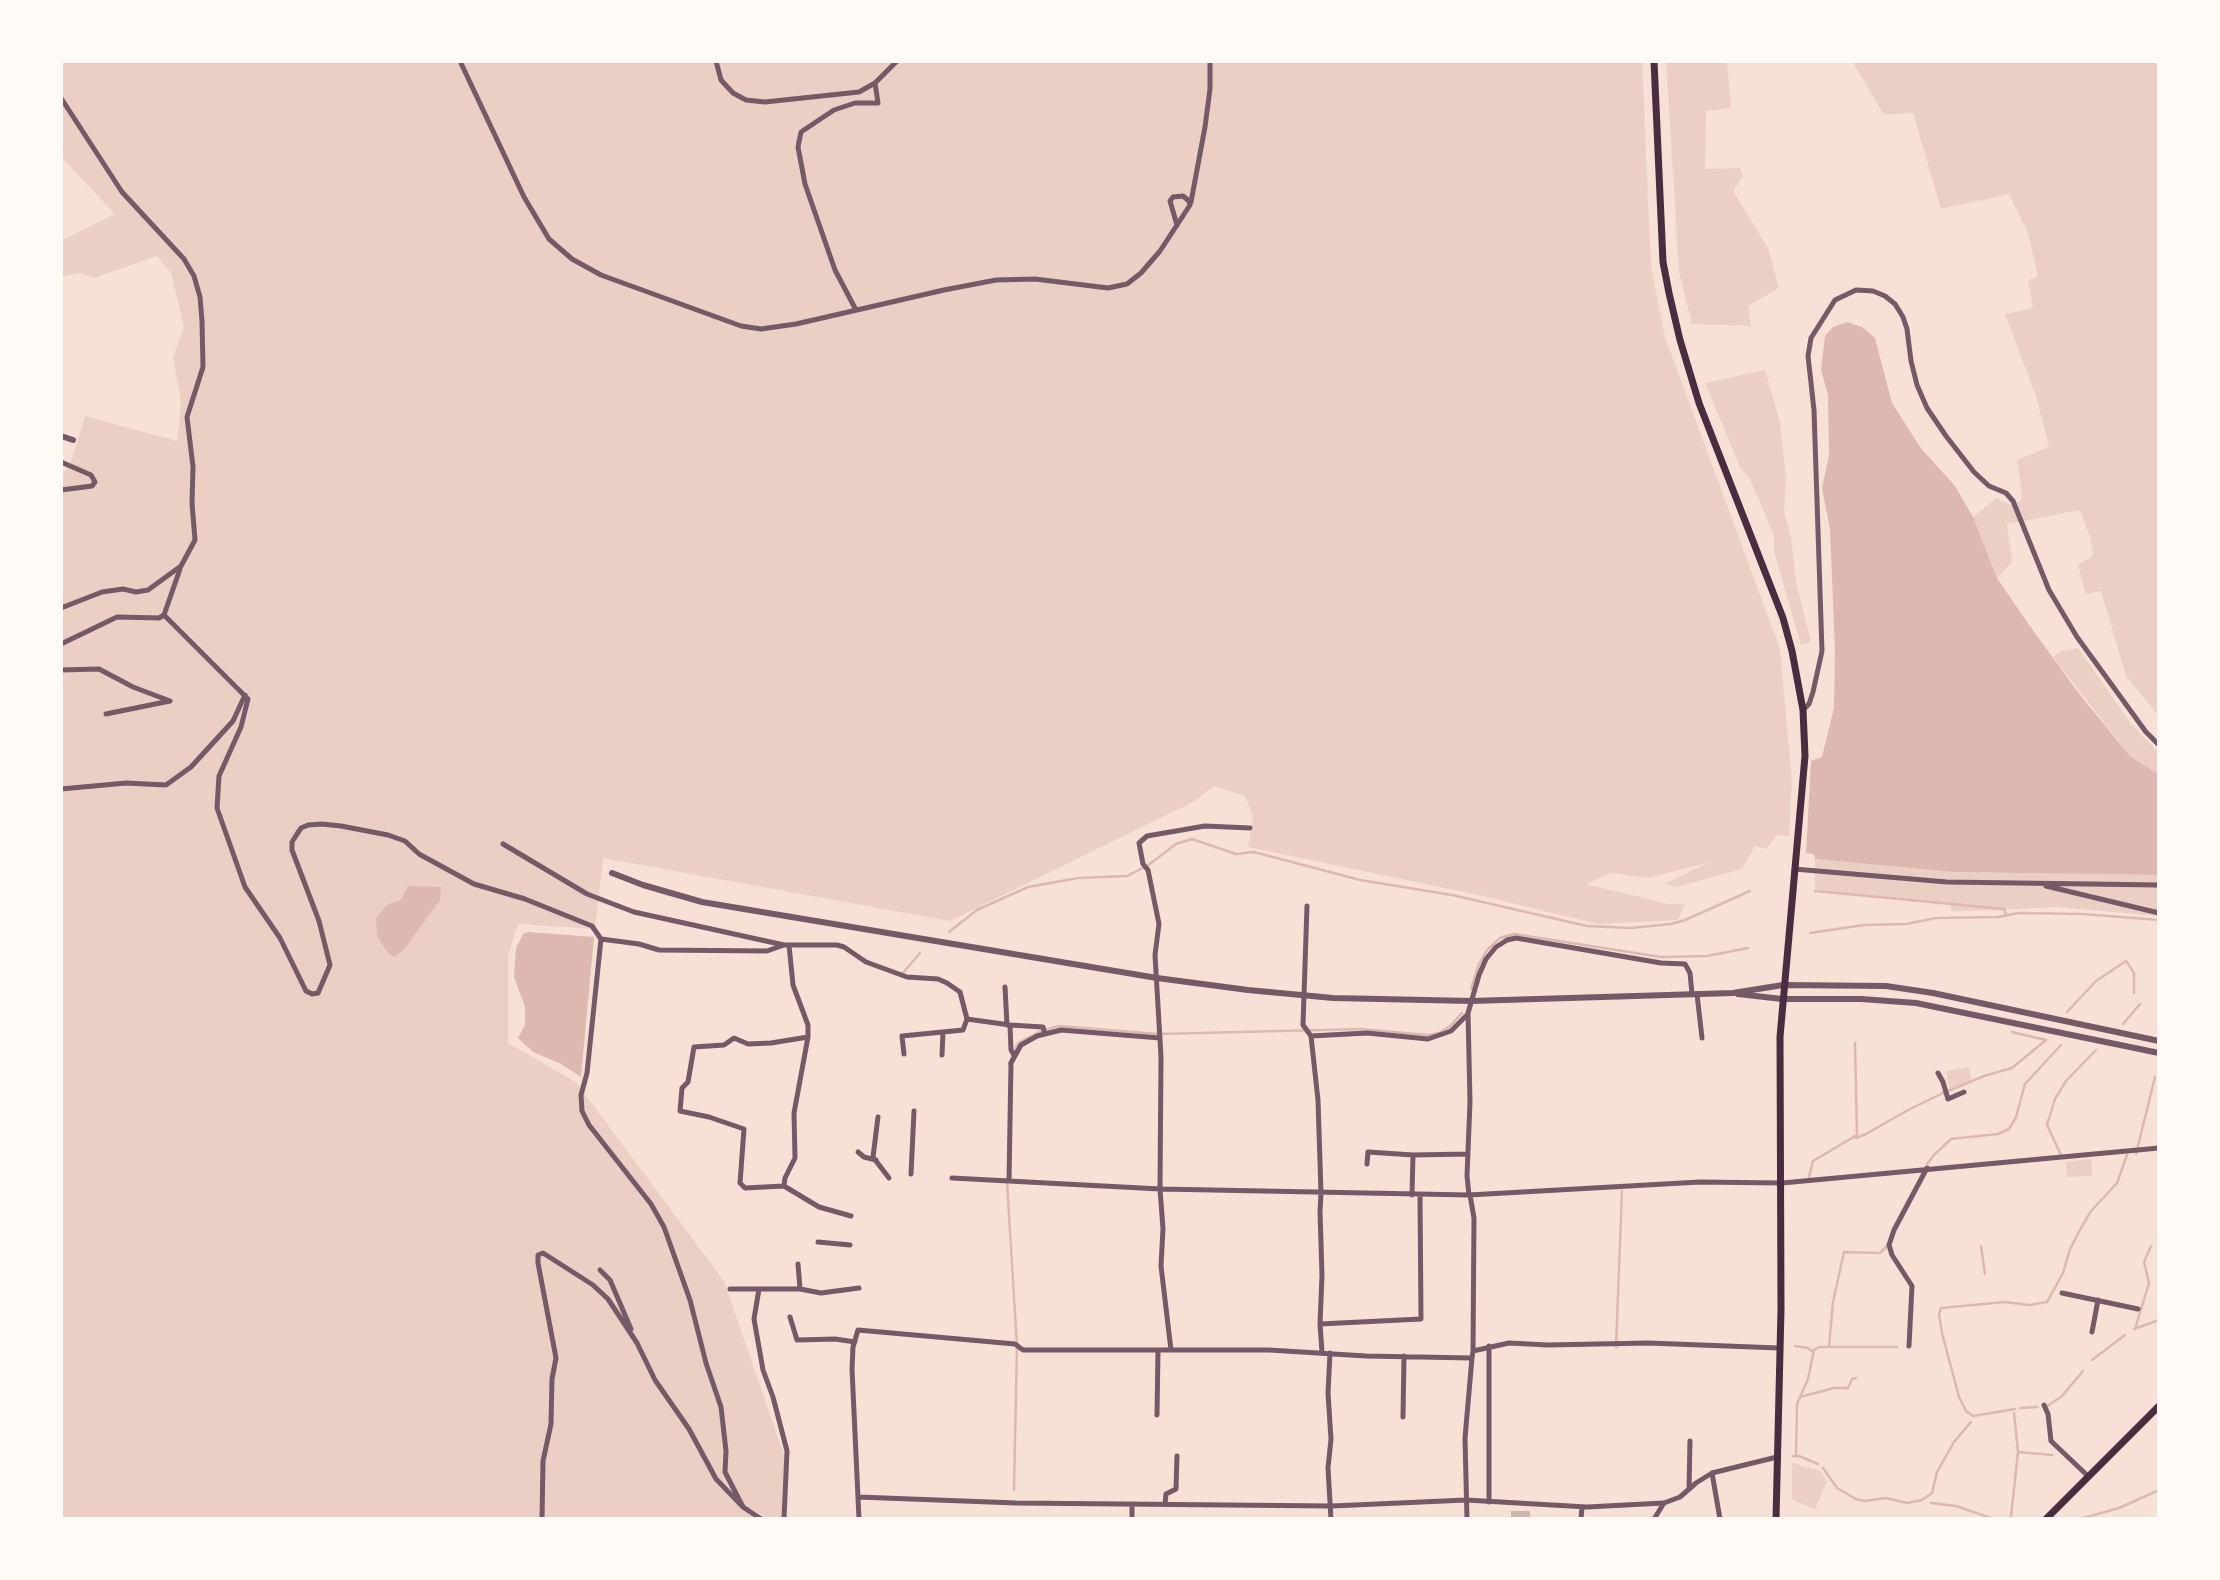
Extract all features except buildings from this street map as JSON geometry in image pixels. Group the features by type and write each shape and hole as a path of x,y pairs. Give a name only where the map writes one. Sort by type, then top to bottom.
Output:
{"main road":[{"path":"1654,61 1663,261 1669,293 1699,402 1783,618 1802,710 1805,757 1780,1037 1782,1183 1776,1519"},
{"path":"2046,1519 2159,1406"}],"street":[{"path":"460,61 524,197 549,239 572,259 601,275 741,326 761,329 996,280 1035,279 1108,288 1127,284 1141,273 1160,251 1190,205 1205,127 1210,89 1210,61"},
{"path":"716,61 722,80 733,93 746,100 765,102 848,95 869,88 897,61"},
{"path":"856,310 835,270 809,196 798,147 801,132 834,110 855,103 878,103 876,83"},
{"path":"61,98 122,192 184,259 194,276 200,297 203,367 187,417 193,467 195,540 181,566 164,615 159,618 117,617 61,644"},
{"path":"1177,225 1170,201 1173,197 1183,195 1190,205"},
{"path":"1802,710 1809,705 1822,651 1814,410 1808,356 1811,338 1835,300 1856,290 1872,291 1895,304 1903,317 1908,330 1917,385 1927,408 1974,472 1989,486 2006,493 2013,501 2049,590 2077,637 2146,732 2159,745"},
{"path":"61,436 73,440"},
{"path":"61,462 91,475 95,482 92,486 61,490"},
{"path":"61,608 102,592 122,589 136,592 148,590 181,566"},
{"path":"164,615 248,699 247,712 219,776 216,790 217,808 245,887 280,938 306,991 312,995 318,993 330,964 319,920 292,850 292,842 301,828 309,825 341,826 405,841 419,854 463,878 592,926 601,939 587,1073 581,1095 582,1111 589,1125 651,1204 664,1227 690,1300 721,1408 726,1451 725,1472 743,1507"},
{"path":"61,670 99,669 141,691 170,701 106,714"},
{"path":"61,789 126,783 166,785 191,767 233,720 245,695"},
{"path":"1171,1350 1161,1266 1163,1229 1156,937 1159,924 1148,870 1143,864 1139,843 1147,836 1205,826 1250,828"},
{"path":"503,844 578,890 634,912 786,945 837,945 866,961 907,978 938,979 960,992 967,1019 963,1030 902,1036 904,1055"},
{"path":"1794,869 1947,882 2159,885"},
{"path":"612,873 702,902 1157,978 1303,996 1471,1001 1732,993 1783,985 1910,989 2159,1041"},
{"path":"2036,884 2159,913"},
{"path":"1307,906 1303,1025 1311,1035 1318,1100 1322,1352"},
{"path":"1467,1519 1465,1438 1472,1354 1474,1218 1468,1154 1468,1013 1486,959 1496,947 1516,938 1661,963 1685,964 1690,973 1702,1038"},
{"path":"601,939 639,944 659,950 767,951 786,945"},
{"path":"784,1186 795,1158 794,1113 808,1037 808,1025 793,985 786,945"},
{"path":"1005,987 1012,1052 1009,1181"},
{"path":"1732,993 1782,999 1861,999 1916,1003 2159,1053"},
{"path":"1311,1035 1367,1033 1428,1039 1451,1031 1468,1013"},
{"path":"967,1019 1044,1030 1160,1038"},
{"path":"1012,1052 1044,1030"},
{"path":"942,1055 943,1032"},
{"path":"808,1037 748,1044 734,1038 724,1045 694,1047 688,1082 682,1088 680,1111 709,1116 744,1129 740,1183 745,1188 784,1186 819,1208 851,1216"},
{"path":"1938,1073 1948,1099 1964,1092"},
{"path":"911,1174 914,1111"},
{"path":"878,1117 873,1157 889,1178"},
{"path":"952,1178 1160,1189 1470,1195 1700,1182 1782,1183 2159,1148"},
{"path":"858,1152 864,1157 876,1160"},
{"path":"1367,1164 1368,1152 1468,1154"},
{"path":"1412,1195 1413,1155"},
{"path":"1909,1346 1912,1286 1894,1260 1889,1245 1894,1230 1927,1168"},
{"path":"1320,1324 1421,1319 1420,1195"},
{"path":"818,1242 849,1245"},
{"path":"542,1519 543,1461 551,1424 552,1378 556,1357 538,1255 543,1253 593,1285 608,1299 636,1342"},
{"path":"797,1264 800,1289"},
{"path":"600,1270 610,1280 655,1380 689,1430 716,1479 743,1507 761,1519"},
{"path":"730,1289 800,1289 821,1293 859,1287"},
{"path":"759,1289 754,1319 763,1370 787,1451 784,1519"},
{"path":"2062,1293 2138,1309"},
{"path":"2077,1306 2078,1296"},
{"path":"2092,1332 2098,1300"},
{"path":"790,1317 797,1340 835,1339 855,1342"},
{"path":"2094,1322 2104,1324"},
{"path":"859,1519 852,1369 858,1329 1015,1344 1023,1350 1269,1350 1404,1356 1472,1354 1489,1346 1508,1343 1648,1343 1779,1348"},
{"path":"1489,1346 1489,1502"},
{"path":"1157,1415 1158,1350"},
{"path":"1330,1353 1328,1392 1331,1439 1328,1468 1331,1519"},
{"path":"1403,1417 1404,1356"},
{"path":"2044,1405 2048,1413 2051,1441 2089,1477"},
{"path":"1689,1489 1690,1441"},
{"path":"1165,1504 1166,1494 1177,1489 1177,1456"},
{"path":"858,1496 1016,1503 1332,1506 1466,1500 1582,1507 1664,1503 1681,1497 1712,1473 1777,1457"},
{"path":"1712,1473 1720,1519"},
{"path":"1654,1519 1664,1503"},
{"path":"1132,1504 1132,1519"},
{"path":"1581,1519 1582,1507"}],"shaded area":[{"path":"61,61 1642,61 1651,267 1665,337 1780,649 1792,780 1789,836 1777,835 1766,849 1755,846 1742,869 1676,887 1664,884 1710,862 1648,878 1612,873 1586,884 1668,904 1685,904 1678,920 1598,924 1483,896 1248,847 1253,817 1245,796 1214,786 1195,801 950,921 603,858 595,929 518,924 508,956 508,1043 576,1082 724,1281 785,1458 782,1519 61,1519 61,479 72,459 85,416 177,441 181,403 173,358 184,327 171,273 157,256 94,278 80,273 61,277 61,241 115,214 61,157"},
{"path":"1666,61 1727,61 1731,108 1706,111 1705,169 1740,168 1743,176 1733,191 1768,248 1779,288 1748,306 1751,326 1692,324 1679,272"},
{"path":"1849,61 2159,61 2159,717 2126,676 2101,591 2086,594 2078,565 2093,555 2091,540 2080,510 2007,524 2012,562 1997,578 1973,517 1996,498 2010,505 2021,501 2017,460 2049,447 2036,396 2005,314 2033,308 2028,280 2038,277 2028,233 2009,194 1941,209 1913,113 1884,115 1854,64"},
{"path":"1847,322 1862,327 1875,338 1892,403 1920,447 1955,486 1973,517 1997,578 2027,622 2080,695 2130,756 2159,775 2159,875 1953,872 1815,859 1814,854 1806,853 1811,761 1822,757 1834,708 1835,650 1830,529 1822,488 1829,456 1828,395 1821,370 1825,336 1833,327"},
{"path":"1765,370 1780,422 1786,478 1784,512 1791,538 1796,582 1811,642 1801,645 1774,552 1774,535 1749,477 1741,469 1705,383"},
{"path":"2078,648 2132,725 2159,753 2159,775 2130,756 2053,657 2060,652"},
{"path":"1815,859 1953,872 2159,875 2159,916 2055,907 2005,910 1967,905 2004,910 1951,911 1951,904 1815,890"},
{"path":"408,886 441,887 440,900 405,948 395,957 388,953 377,936 376,918 387,905 401,900"},
{"path":"529,932 594,937 581,1077 561,1064 533,1052 518,1038 525,1025 525,1007 514,977 516,948 523,934"},
{"path":"1970,1067 1971,1080 1950,1090 1946,1071"},
{"path":"2091,1159 2092,1176 2067,1177 2066,1162"},
{"path":"1792,1463 1820,1471 1827,1481 1815,1509 1792,1500"}],"waterway":[{"path":"949,932 977,910 1028,887 1078,878 1127,876 1147,866 1176,844 1192,839 1236,854 1254,852 1360,880 1452,895 1587,926 1631,928 1671,924 1750,891"},
{"path":"1815,891 2004,909 2006,915"},
{"path":"1810,933 1864,925 1906,924 1936,918 1998,917 2019,913 2083,914 2159,920"},
{"path":"1471,989 1487,950 1500,938 1514,934 1661,957 1707,956 1748,948"},
{"path":"902,974 920,953"},
{"path":"2067,1012 2096,981 2126,961 2134,973 2134,993"},
{"path":"2123,1024 2140,1004"},
{"path":"1009,1064 1018,1043 1041,1031 1059,1026 1159,1034 1361,1029 1428,1035 1439,1033 1450,1026 1462,1013"},
{"path":"2012,1032 2046,1040"},
{"path":"1854,1136 1856,1138 1866,1134 1941,1094 1984,1076 2012,1068 2046,1040"},
{"path":"1809,1177 1813,1161 1857,1135 1855,1043"},
{"path":"1927,1164 1951,1139 1998,1134 2009,1129 2016,1117 2025,1084 2061,1045"},
{"path":"2061,1155 2047,1125 2055,1099 2066,1081 2096,1050"},
{"path":"2136,1154 2155,1077"},
{"path":"2015,1409 1973,1416 1966,1411 1959,1397 1942,1333 1939,1315 1941,1308 2005,1302 2029,1305 2047,1302 2063,1273 2070,1249 2081,1228 2091,1211 2117,1183 2127,1155"},
{"path":"1007,1182 1017,1346 1014,1490"},
{"path":"1616,1347 1622,1191"},
{"path":"1829,1347 1833,1302 1844,1252 1880,1253 1887,1246"},
{"path":"1981,1246 1985,1274"},
{"path":"2135,1329 2149,1283 2144,1262 2151,1246"},
{"path":"2134,1329 2159,1320"},
{"path":"2092,1360 2125,1335"},
{"path":"1795,1346 1812,1351"},
{"path":"1796,1456 1797,1404 1808,1379 1814,1350 1819,1347 1897,1347"},
{"path":"2046,1407 2062,1396 2083,1371"},
{"path":"1800,1397 1834,1388 1848,1388 1852,1379 1856,1378"},
{"path":"2020,1408 2037,1407"},
{"path":"2011,1516 2018,1452 2014,1413"},
{"path":"1823,1468 1837,1488 1856,1499 1864,1501 1886,1498 1907,1503 1922,1500 1932,1493 1937,1472 1954,1442 1971,1422"},
{"path":"2018,1452 2052,1455"},
{"path":"1793,1456 1818,1464"},
{"path":"2080,1519 2119,1508 2159,1490"},
{"path":"1931,1503 1956,1506 1994,1519"}]}
